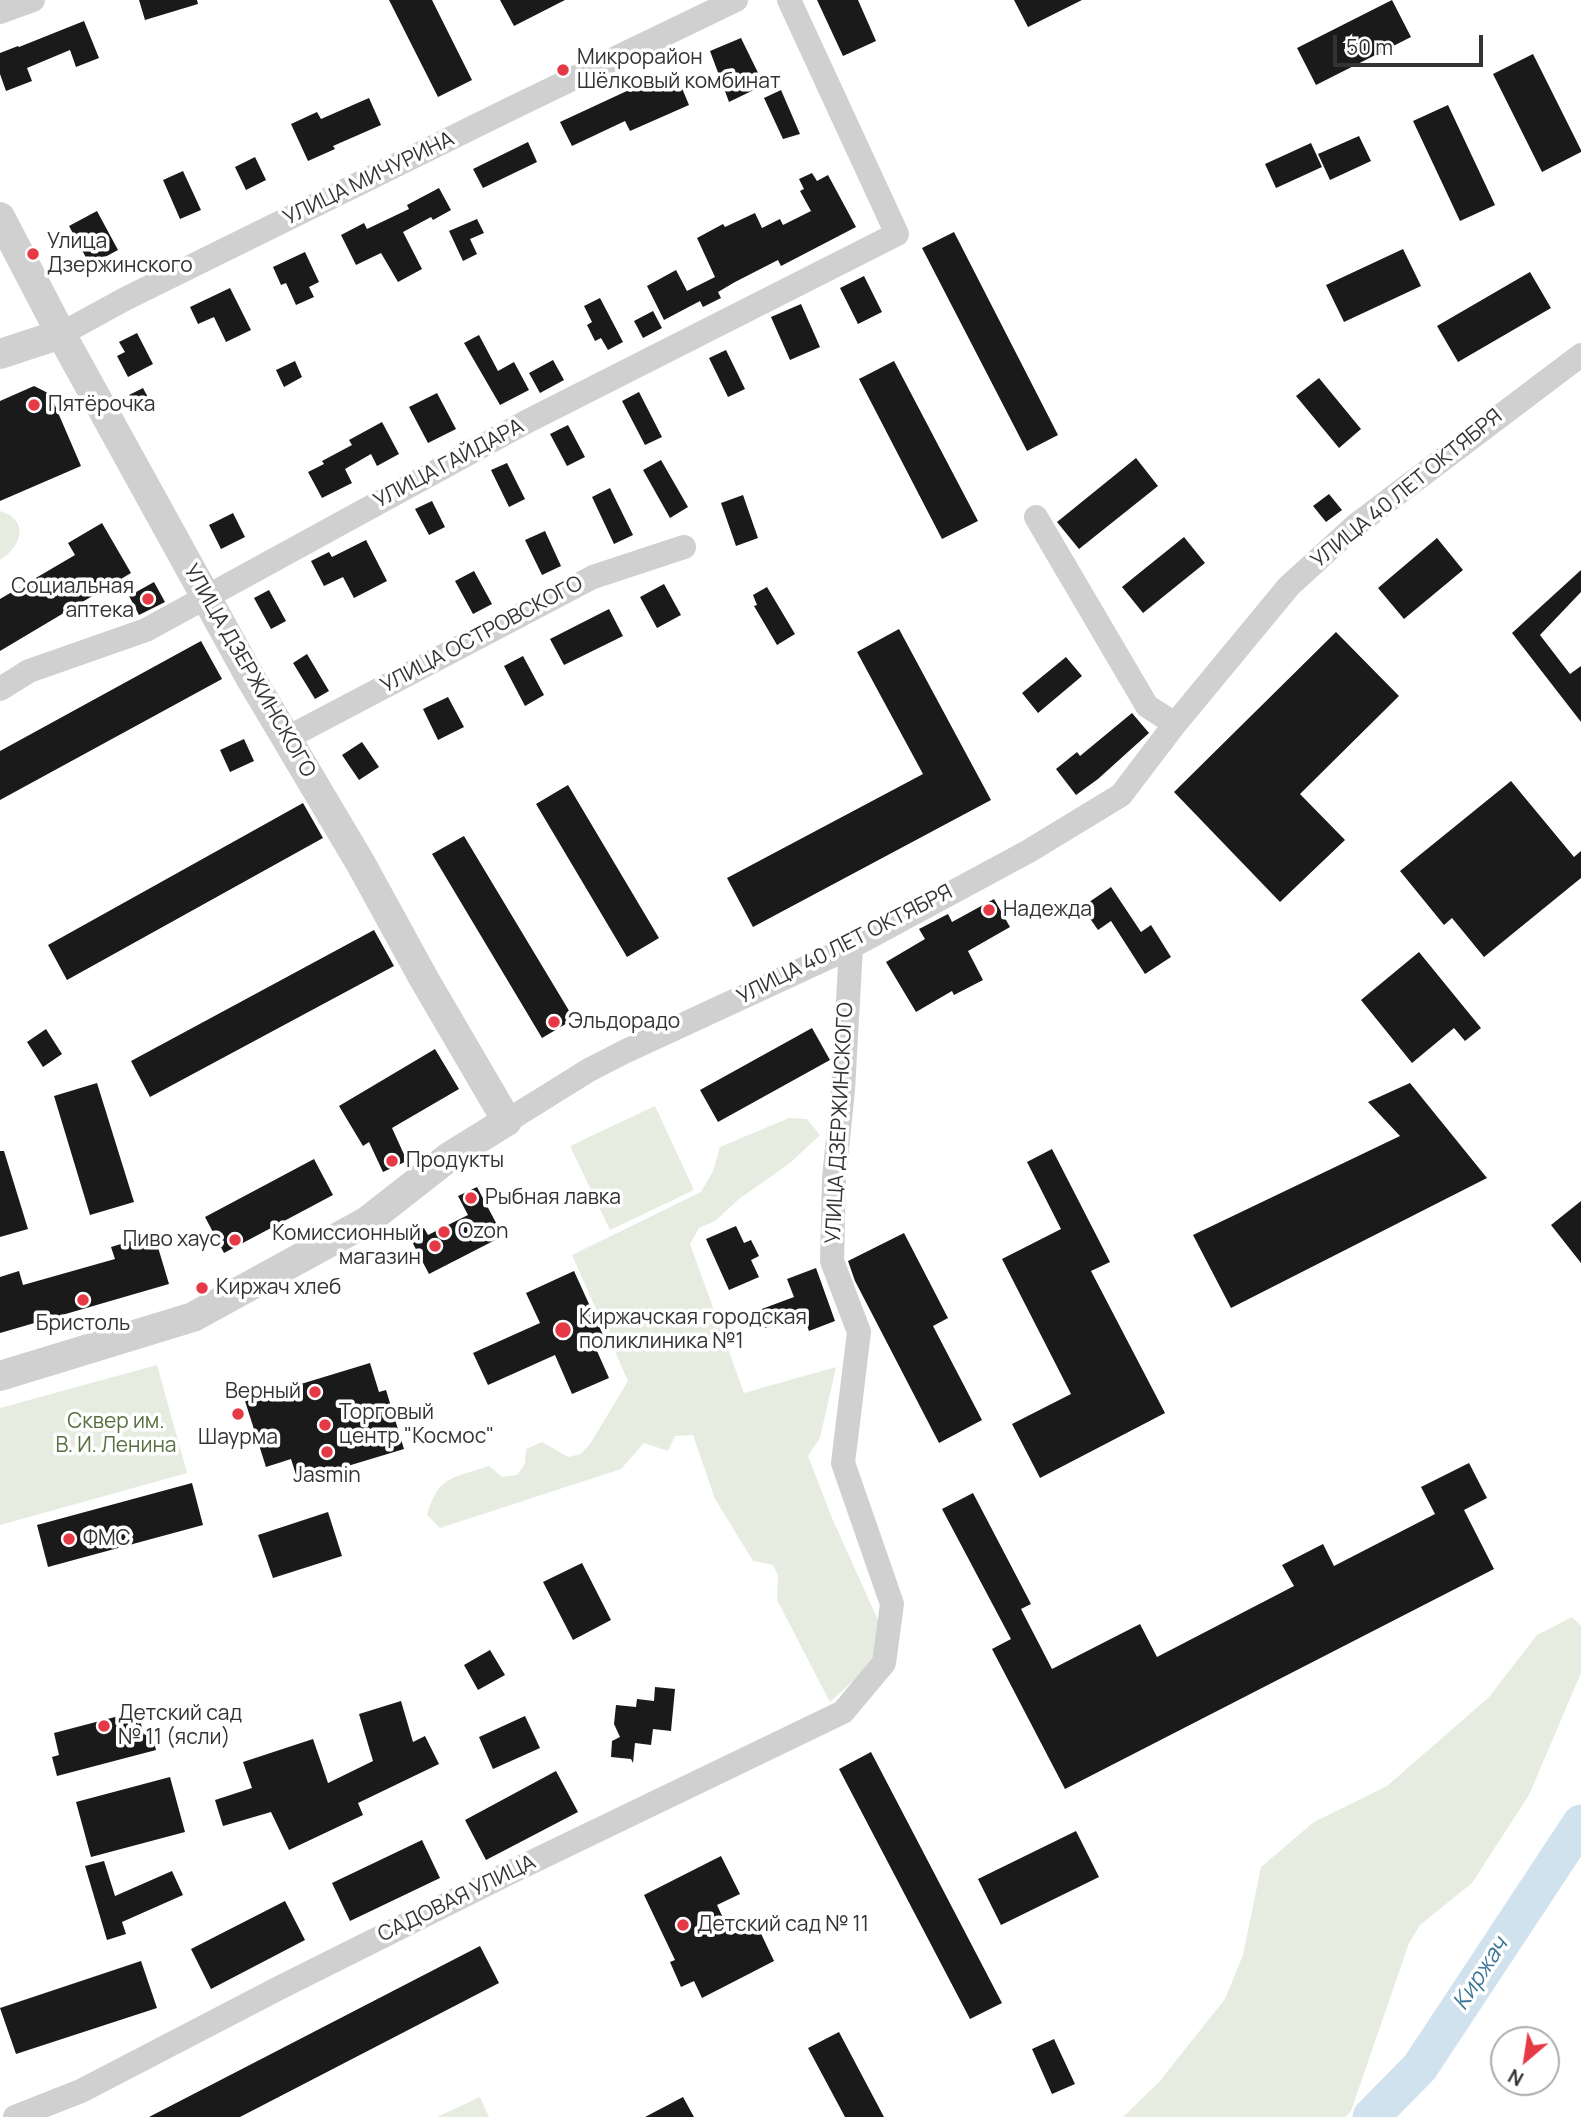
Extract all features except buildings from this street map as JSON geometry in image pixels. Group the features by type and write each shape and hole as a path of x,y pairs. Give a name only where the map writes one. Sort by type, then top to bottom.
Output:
{"street":[{"path":"0,12 33,0"},
{"name":"УЛИЦА МИЧУРИНА","path":"0,354 61,334 125,299 736,0"},
{"name":"УЛИЦА ГАЙДАРА","path":"0,689 29,671 146,630 526,422 897,234 789,0"},
{"name":"УЛИЦА ДЗЕРЖИНСКОГО","path":"0,217 205,596 507,1121"},
{"name":"УЛИЦА 40 ЛЕТ ОКТЯБРЯ","path":"0,1376 193,1317 366,1222 449,1157 589,1070 851,947 1029,850 1121,795 1175,724 1298,577 1356,525 1581,355"},
{"path":"1036,517 1147,706 1175,724"},
{"name":"УЛИЦА ОСТРОВСКОГО","path":"287,738 593,577 684,547"},
{"name":"УЛИЦА ДЗЕРЖИНСКОГО","path":"851,947 832,1261 859,1332 843,1463 892,1604 884,1663"},
{"name":"САДОВАЯ УЛИЦА","path":"15,2117 81,2091 473,1891 843,1712 884,1663"}],"green space":[{"path":"0,511 16,520 20,534 14,548 0,560"},
{"path":"655,1106 694,1190 610,1230 570,1146"},
{"path":"789,1118 807,1119 820,1135 790,1163 739,1199 715,1221 699,1228 690,1244 744,1393 836,1367 820,1438 808,1456 832,1518 882,1629 872,1664 830,1702 777,1600 778,1575 773,1565 753,1561 715,1499 693,1435 675,1436 668,1451 644,1443 621,1469 440,1528 427,1515 436,1492 449,1480 489,1466 502,1477 517,1475 525,1464 526,1449 542,1442 568,1457 581,1454 590,1444 628,1381 572,1255 701,1192 713,1171 720,1147"},
{"name":"Сквер им. В. И. Ленина","path":"157,1365 187,1473 0,1525 0,1408"},
{"path":"1572,1617 1581,1626 1581,1673 1529,1795 1472,1883 1420,1925 1409,1943 1351,2111 1345,2117 1123,2117 1159,2082 1225,1999 1243,1955 1261,1867 1314,1822 1387,1786 1489,1697 1537,1635"},
{"path":"480,2097 489,2117 437,2117"}],"waterway":[{"name":"Киржач","path":"1371,2117 1420,2067 1581,1823"}],"place":[{"name":"Микрорайон Шёлковый комбинат","path":"563,70"},
{"name":"Улица Дзержинского","path":"33,254"},
{"name":"Пятёрочка","path":"34,405"},
{"name":"Социальная аптека","path":"148,599"},
{"name":"Надежда","path":"989,910"},
{"name":"Эльдорадо","path":"554,1022"},
{"name":"Продукты","path":"392,1161"},
{"name":"Рыбная лавка","path":"471,1198"},
{"name":"Ozon","path":"444,1232"},
{"name":"Пиво хаус","path":"235,1240"},
{"name":"Комиссионный магазин","path":"435,1246"},
{"name":"Киржач хлеб","path":"202,1288"},
{"name":"Бристоль","path":"83,1300"},
{"name":"Киржачская городская поликлиника №1","path":"563,1330"},
{"name":"Верный","path":"315,1392"},
{"name":"Шаурма","path":"238,1414"},
{"name":"Торговый центр \"Космос\"","path":"325,1425"},
{"name":"Jasmin","path":"327,1452"},
{"name":"ФМС","path":"69,1539"},
{"name":"Детский сад № 11 (ясли)","path":"104,1726"},
{"name":"Детский сад № 11","path":"683,1925"}]}
